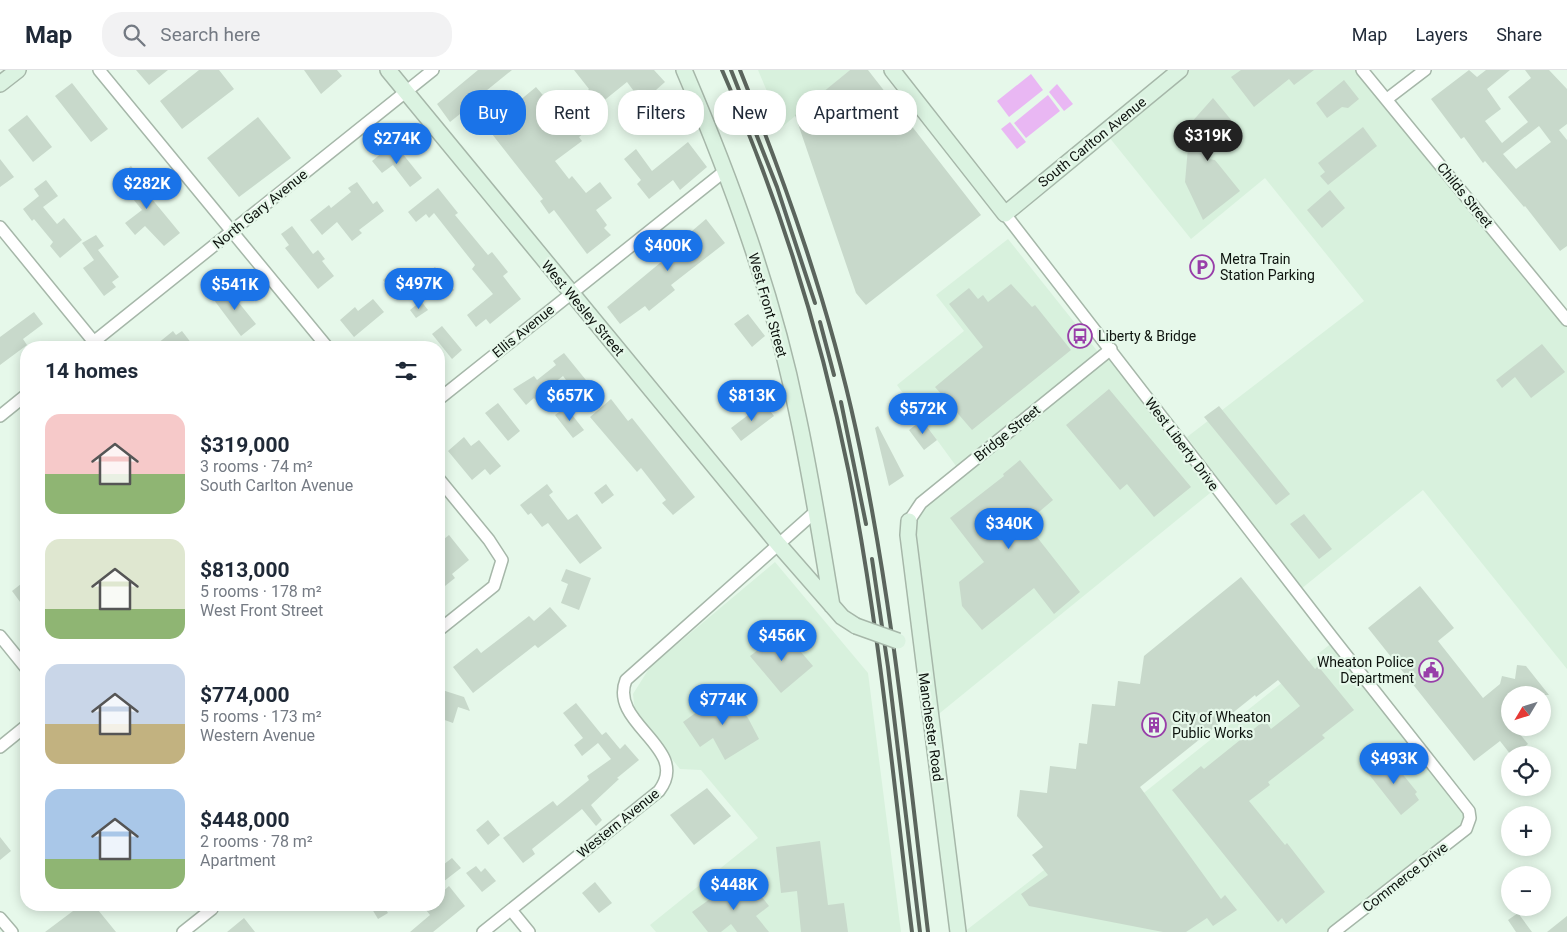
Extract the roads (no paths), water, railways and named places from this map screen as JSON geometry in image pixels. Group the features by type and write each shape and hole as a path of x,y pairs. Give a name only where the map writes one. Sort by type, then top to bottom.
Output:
{"street":[{"path":"0,84 18,70"},
{"path":"100,70 322,341"},
{"name":"West Wesley Street","path":"388,70 779,545 833,607"},
{"name":"North Gary Avenue","path":"95,341 433,70"},
{"name":"West Front Street","path":"684,70 726,170 766,292 781,345 797,410 833,607"},
{"name":"West Liberty Drive","path":"892,70 1111,349 1326,630 1467,806 1470,818"},
{"name":"South Carlton Avenue","path":"1005,214 1180,70"},
{"name":"Childs Street","path":"1362,70 1388,99 1567,320"},
{"path":"1388,99 1426,70"},
{"name":"Ellis Avenue","path":"445,393 726,170"},
{"path":"0,227 87,341"},
{"name":"Bridge Street","path":"909,521 921,502 1111,349"},
{"path":"0,416 20,400"},
{"path":"445,486 489,540 502,560 494,586 445,625"},
{"path":"779,545 815,512"},
{"name":"Manchester Road","path":"909,521 908,535 920,642 958,932"},
{"name":"Western Avenue","path":"483,932 664,785 668,773 665,759 627,709 622,695 626,680 779,545"},
{"path":"833,607 842,617 856,626 898,641 920,642"},
{"path":"0,636 20,661"},
{"path":"0,747 20,731"},
{"name":"Commerce Drive","path":"1334,932 1466,829 1470,818"},
{"path":"511,910 530,932"},
{"path":"183,932 206,911"},
{"path":"0,918 12,932"}],"railway":[{"path":"722,70 743,119 780,218 812,319 838,421 860,530 869,587 885,702 912,932"},
{"path":"731,70 777,187 815,303"},
{"path":"740,70 806,247 833,338 856,430 880,554 898,680 928,932"},
{"path":"820,322 834,375"},
{"path":"841,402 866,524"},
{"path":"872,559 888,667 920,932"}],"place":[{"name":"Metra Train Station Parking","path":"1202,267"},
{"name":"Liberty & Bridge","path":"1080,336"},
{"name":"Wheaton Police Department","path":"1431,670"},
{"name":"City of Wheaton Public Works","path":"1154,725"}]}
